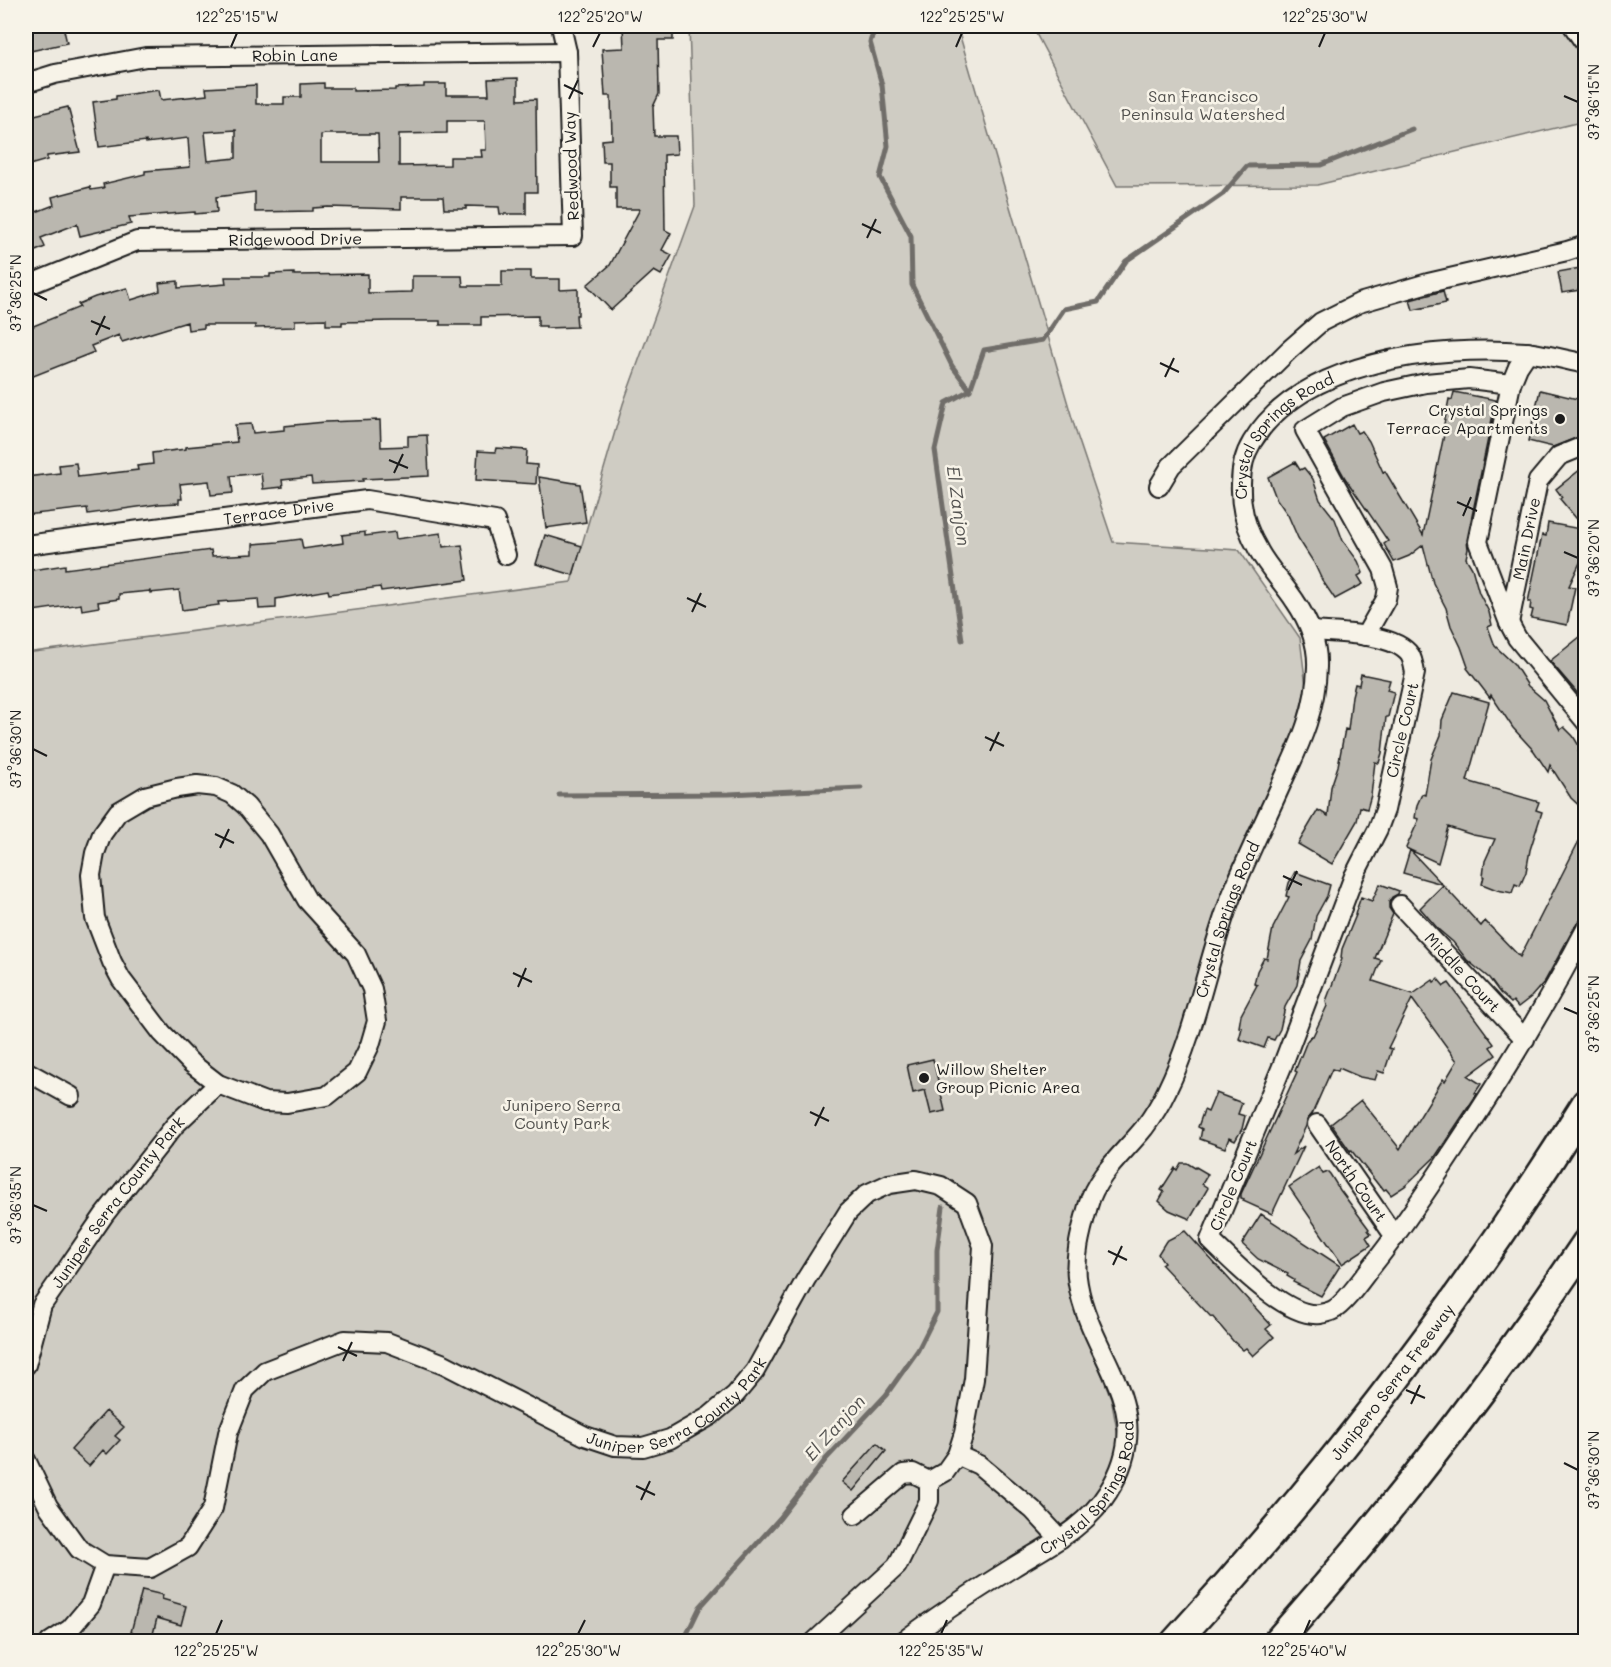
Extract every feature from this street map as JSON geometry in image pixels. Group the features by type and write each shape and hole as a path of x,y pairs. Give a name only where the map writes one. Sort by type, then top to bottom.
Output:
{"highway":[{"name":"Junipero Serra Freeway","path":"1175,1641 1282,1520 1386,1390 1508,1222 1586,1103"},
{"path":"1277,1641 1364,1540 1462,1417 1586,1243"}],"street":[{"name":"Redwood Way","path":"561,26 567,52 573,236"},
{"path":"1573,26 1586,45"},
{"name":"Robin Lane","path":"26,83 55,74 146,57 567,52"},
{"name":"Ridgewood Drive","path":"26,285 138,241 573,236"},
{"path":"1159,486 1171,466 1289,350 1321,322 1359,303 1586,245"},
{"name":"Crystal Springs Road","path":"902,1641 938,1615 1060,1539 1090,1516 1109,1491 1121,1466 1128,1439 1125,1409 1117,1382 1083,1309 1077,1280 1078,1249 1089,1200 1101,1179 1147,1124 1166,1093 1180,1059 1231,898 1306,731 1314,699 1318,662 1311,631 1295,601 1259,551 1247,526 1240,498 1241,469 1248,447 1262,427 1283,407 1338,374 1375,363 1420,354 1475,351 1528,352 1586,364"},
{"name":"Main Drive","path":"1528,352 1511,384 1478,542 1509,623 1524,647 1586,722"},
{"path":"1365,636 1386,598 1388,587 1383,569 1305,430 1342,407 1384,392 1426,383 1469,379 1511,384"},
{"name":"Main Drive","path":"1509,623 1538,481 1559,456 1586,445"},
{"name":"Terrace Drive","path":"26,545 368,500 495,521 506,555"},
{"name":"Circle Court","path":"1311,631 1354,634 1396,644 1411,656 1415,673 1378,829 1354,876 1283,1064 1210,1240 1262,1288 1300,1312 1318,1314 1333,1310 1345,1299 1395,1237 1488,1098 1525,1039 1586,929"},
{"path":"197,785 216,787 232,794 246,806 269,834 307,900 356,954 372,989 377,1021 370,1045 357,1072 327,1096 287,1103 265,1102 218,1084 191,1063 162,1033 121,978 112,962 95,918 91,875 95,853 102,834 118,812 145,796 197,785"},
{"name":"Middle Court","path":"1400,905 1525,1039"},
{"path":"26,1071 71,1096"},
{"name":"Juniper Serra County Park","path":"26,1365 42,1305 104,1215 175,1125 218,1084"},
{"name":"North Court","path":"1317,1124 1395,1237"},
{"name":"Juniper Serra County Park","path":"26,1460 48,1506 79,1549 105,1565 150,1568 188,1547 213,1508 228,1433 245,1390 265,1371 345,1340 387,1342 434,1360 585,1436 615,1446 643,1447 670,1440 710,1416 735,1395 755,1371 806,1279 848,1212 867,1194 889,1184 916,1180 941,1186 968,1203 983,1246 974,1379 964,1433 957,1455 945,1472 929,1481"},
{"path":"957,1455 979,1465 1033,1510 1060,1539"},
{"path":"814,1641 897,1566 929,1501 929,1481 913,1473 903,1474 855,1515"},
{"path":"50,1641 70,1629 91,1604 105,1565"}],"green space":[{"name":"Junipero Serra County Park","path":"689,26 957,26 1077,435 1113,542 1239,550 1300,638 1306,687 1293,737 1219,905 1170,1067 1156,1102 1112,1151 1076,1227 1089,1341 1111,1398 1119,1441 1114,1470 1095,1500 1077,1517 894,1641 26,1641 26,653 571,582 623,404 695,206"},
{"name":"San Francisco Peninsula Watershed","path":"1032,26 1585,26 1585,121 1317,185 1117,186"}],"building":[{"path":"26,26 63,26 67,43 26,52"},
{"path":"623,26 673,26 673,40 658,40 659,94 653,107 654,136 676,136 677,154 664,155 665,230 671,233 662,250 672,255 661,275 654,271 611,310 587,285 610,265 640,209 616,209 616,187 610,187 610,162 603,162 602,140 612,139 611,96 605,96 602,49 624,48"},
{"path":"518,78 518,100 536,99 537,192 526,192 526,214 500,214 499,207 466,206 466,209 444,209 443,197 401,197 401,209 328,207 313,208 313,211 255,212 255,192 216,197 217,212 129,217 131,224 80,236 77,224 41,238 45,247 26,255 26,202 31,214 54,205 52,197 90,187 91,190 104,188 103,184 145,174 145,171 190,167 188,138 99,147 93,102 159,90 161,100 207,95 206,88 256,85 256,104 284,104 284,97 301,97 301,84 324,83 324,88 353,88 353,91 395,90 395,88 424,87 424,84 446,84 446,95 489,95 488,79","holes":["447,121 485,121 486,150 481,150 482,157 450,157 450,165 399,166 399,134 447,133","236,130 236,158 208,161 205,132","378,134 379,162 321,162 321,135"]},
{"path":"68,107 80,152 47,156 47,160 26,166 26,117"},
{"path":"1586,267 1586,289 1562,293 1558,272"},
{"path":"502,271 531,271 531,279 560,279 560,290 578,289 577,327 538,326 538,316 481,317 481,325 440,325 440,321 392,321 342,322 342,325 326,325 326,319 295,320 295,327 255,328 255,325 204,325 204,328 188,330 187,322 122,342 119,335 91,346 94,352 26,379 26,329 80,307 78,304 95,297 127,288 131,300 160,291 159,283 178,281 178,288 226,284 225,277 270,277 270,274 294,273 294,275 368,274 368,293 412,292 412,276 462,276 463,286 502,286"},
{"path":"1443,291 1446,303 1413,310 1410,300"},
{"name":"Crystal Springs Terrace Apartments","path":"1540,390 1586,401 1586,434 1553,447 1528,441"},
{"path":"1454,392 1496,400 1467,540 1466,558 1489,612 1492,625 1488,627 1495,646 1514,664 1528,686 1544,700 1560,730 1564,727 1581,749 1578,751 1586,761 1586,812 1571,798 1550,765 1548,772 1534,751 1513,728 1491,695 1490,698 1467,668 1446,608 1433,583 1423,545 1409,556 1394,562 1384,544 1388,541 1345,478 1324,440 1352,424 1357,433 1362,431 1383,472 1385,471 1423,535 1445,430 1443,429 1449,399 1452,400"},
{"path":"380,420 381,447 408,446 408,436 427,435 429,476 312,484 311,477 282,480 283,487 263,489 261,473 231,476 233,493 211,495 209,481 180,484 182,499 179,499 179,503 88,514 87,508 26,515 26,477 60,473 59,465 76,463 78,477 138,470 137,466 153,464 152,453 237,442 235,425 251,424 253,433 284,430 284,426"},
{"path":"496,448 527,450 526,464 537,465 536,484 476,480 478,451 495,452"},
{"path":"1295,462 1300,470 1304,468 1313,479 1320,500 1335,519 1343,541 1358,561 1363,573 1358,576 1363,584 1335,599 1276,498 1268,477"},
{"path":"1586,465 1586,530 1560,499 1562,497 1556,489"},
{"path":"539,477 580,484 586,522 546,528"},
{"path":"1548,523 1586,530 1586,550 1569,586 1575,587 1567,625 1531,618 1533,610 1530,609 1531,602 1528,602 1542,535 1546,536"},
{"path":"365,532 365,536 395,532 396,539 441,533 443,547 462,545 467,580 381,591 380,587 329,594 328,590 276,599 276,608 259,609 258,599 218,602 219,605 182,610 179,590 119,594 119,599 98,602 99,607 82,610 81,604 26,612 26,571 65,565 65,569 211,550 212,556 253,554 253,544 301,539 303,549 343,543 342,535"},
{"path":"545,535 582,546 573,575 536,564"},
{"path":"1586,632 1586,703 1550,661"},
{"path":"1361,674 1390,680 1387,690 1394,692 1388,717 1386,717 1382,753 1379,763 1375,762 1367,809 1360,807 1357,821 1332,864 1298,844 1318,810 1328,816 1331,787 1338,766 1345,729 1348,730 1352,696 1355,684 1359,685"},
{"path":"1454,692 1489,702 1467,781 1539,802 1536,810 1542,812 1520,886 1515,884 1512,893 1482,884 1485,861 1495,839 1448,827 1438,863 1406,848 1419,819 1415,818 1417,805 1422,794 1425,795 1431,759 1441,735 1442,720"},
{"path":"1586,827 1586,913 1583,919 1576,924 1545,981 1531,997 1518,1007 1500,993 1489,978 1467,960 1420,908 1443,885 1481,926 1485,921 1520,957"},
{"path":"1410,850 1442,884 1403,873"},
{"path":"1295,872 1330,885 1316,916 1312,940 1301,961 1297,985 1285,1007 1280,1029 1274,1040 1268,1038 1264,1048 1239,1039 1242,1028 1239,1027 1241,1015 1257,985 1254,984 1257,971 1264,958 1267,959 1273,928 1289,897 1286,896 1289,883"},
{"path":"1380,884 1399,891 1389,902 1389,908 1393,914 1375,958 1381,960 1373,981 1413,994 1433,980 1434,982 1438,979 1444,986 1449,983 1494,1044 1490,1047 1496,1055 1468,1076 1481,1084 1475,1093 1477,1094 1435,1157 1405,1186 1391,1195 1386,1189 1380,1187 1331,1124 1361,1100 1400,1149 1443,1079 1445,1081 1457,1061 1412,999 1388,1048 1392,1049 1384,1073 1378,1071 1375,1080 1360,1077 1339,1068 1338,1071 1332,1069 1312,1114 1307,1120 1293,1154 1304,1146 1272,1214 1243,1201 1241,1194 1297,1072 1295,1071 1307,1041 1313,1036 1327,1006 1326,1001 1342,959 1342,949 1361,897 1372,901"},
{"name":"Willow Shelter Group Picnic Area","path":"933,1059 945,1111 931,1114 925,1090 913,1093 907,1065"},
{"path":"1216,1093 1242,1103 1238,1114 1245,1116 1242,1129 1235,1141 1229,1138 1225,1148 1200,1139 1202,1129 1198,1127 1204,1110 1208,1112"},
{"path":"1181,1163 1187,1163 1208,1174 1202,1184 1208,1188 1190,1219 1169,1210 1159,1201 1164,1192 1161,1190 1175,1168 1177,1170"},
{"path":"1319,1167 1323,1174 1328,1172 1330,1174 1371,1234 1366,1237 1371,1245 1342,1264 1289,1187"},
{"path":"1261,1214 1340,1266 1321,1296 1293,1282 1294,1280 1287,1276 1288,1274 1258,1259 1242,1244"},
{"path":"1185,1231 1271,1325 1266,1329 1274,1337 1253,1356 1246,1348 1243,1350 1233,1341 1161,1264 1164,1262 1158,1254 1166,1241"},
{"path":"106,1411 124,1427 115,1436 120,1440 107,1454 103,1450 89,1466 71,1450"},
{"path":"877,1443 886,1451 853,1491 842,1482"},
{"path":"142,1590 163,1595 162,1599 186,1606 181,1625 157,1618 152,1638 131,1632"}],"waterway":[{"path":"876,26 870,42 882,85 888,146 880,177 911,236 912,285 952,366 970,390"},
{"path":"970,390 984,350 1043,340 1064,309 1098,302 1126,261 1223,194 1247,166 1321,165 1412,129"},
{"name":"El Zanjon","path":"962,640 935,450 946,403 970,390"},
{"path":"559,795 729,794 861,788"},
{"name":"El Zanjon","path":"683,1642 700,1607 780,1518 826,1459 886,1395 918,1350 937,1312 937,1250 943,1207"}],"place":[{"name":"Crystal Springs Terrace Apartments","path":"1560,419"},
{"name":"Willow Shelter Group Picnic Area","path":"924,1078"}]}
